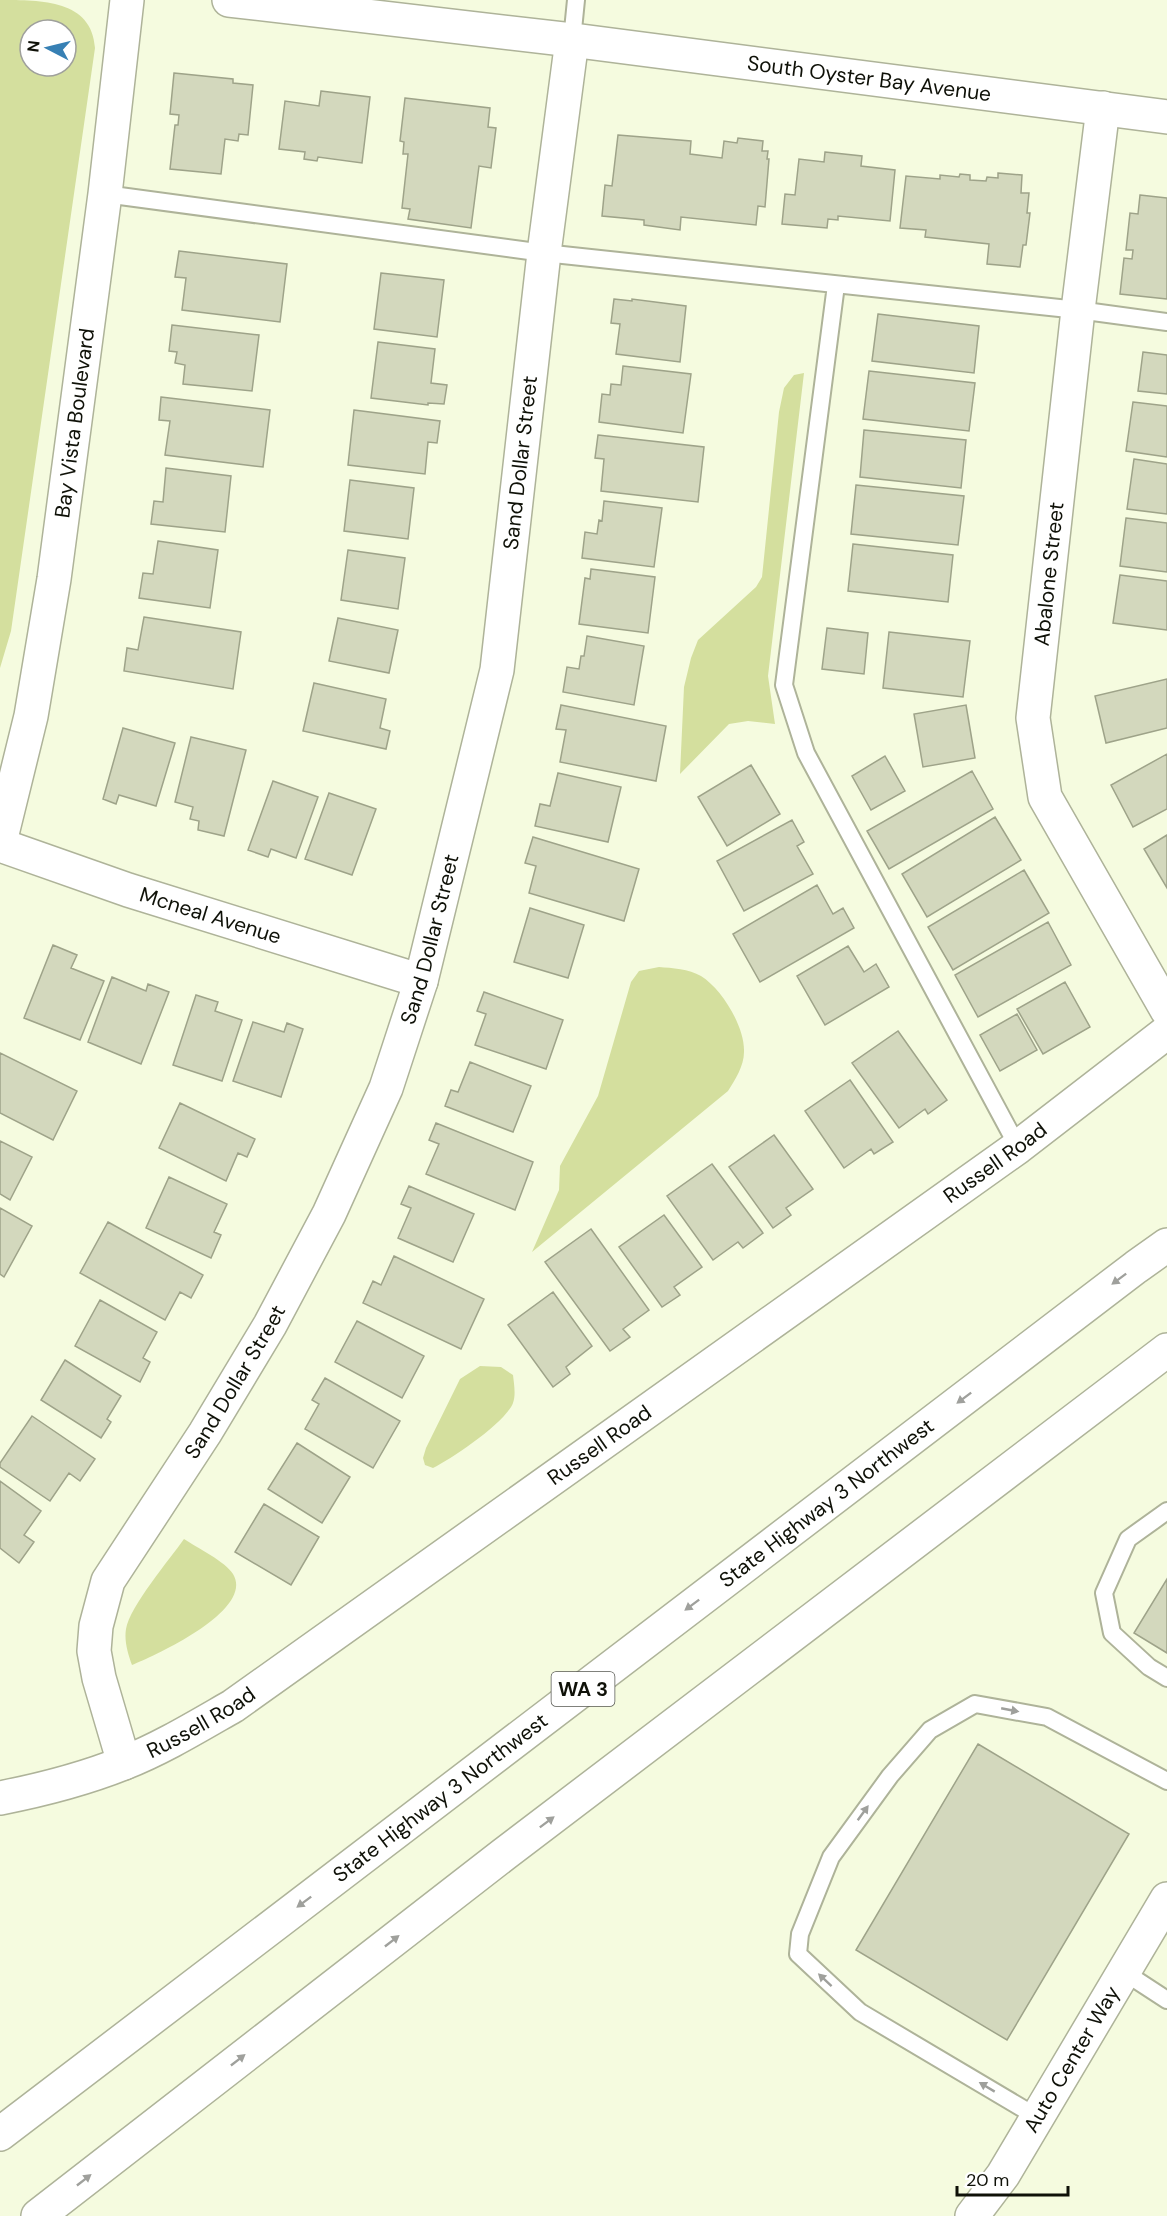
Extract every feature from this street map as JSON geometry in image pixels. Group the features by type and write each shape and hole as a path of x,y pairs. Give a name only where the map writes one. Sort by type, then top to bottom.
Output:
{"main road":[{"name":"Bay Vista Boulevard","path":"0,843 31,716 44,645 105,194 127,0"},
{"name":"South Oyster Bay Avenue","path":"229,0 572,40 1167,117"},
{"name":"Sand Dollar Street","path":"124,1763 99,1678 94,1651 96,1626 108,1581 208,1429 270,1324 328,1214 386,1088 421,981 497,670 544,253 572,40"},
{"name":"Abalone Street","path":"1103,108 1078,310 1033,718 1044,797 1167,1010"},
{"name":"Mcneal Avenue","path":"0,843 128,890 421,981"},
{"name":"Russell Road","path":"0,1798 32,1792 124,1763 163,1745 233,1706 1018,1147 1167,1032"},
{"name":"State Highway 3 Northwest","path":"0,2134 1167,1245"},
{"path":"38,2216 502,1855 1167,1350"},
{"name":"Auto Center Way","path":"972,2216 1004,2175 1167,1899"}],"lane":[{"path":"572,40 576,0"},
{"path":"105,194 544,253 1078,310 1167,322"},
{"path":"836,285 784,685 806,753 1018,1147"},
{"path":"1167,1511 1128,1539 1104,1593 1112,1633 1149,1667 1167,1678"},
{"path":"1037,2117 860,2012 798,1954 800,1934 831,1857 890,1776 930,1730 975,1704 1047,1717 1167,1781"},
{"path":"1124,1972 1167,2000"}],"green space":[{"path":"0,0 48,3 75,12 85,20 92,32 95,48 11,631 0,668"},
{"path":"804,373 768,676 775,724 748,721 729,724 680,774 684,687 691,658 698,640 756,587 762,577 779,412 784,388 794,375"},
{"path":"659,967 680,969 701,976 724,999 741,1031 744,1057 739,1073 728,1091 532,1252 559,1190 560,1166 598,1096 631,982 639,971"},
{"path":"480,1366 501,1367 513,1375 515,1393 513,1403 490,1430 453,1457 433,1468 425,1465 423,1458 426,1448 460,1379"},
{"path":"184,1539 229,1569 233,1574 236,1588 230,1602 200,1629 161,1652 132,1665 126,1638 129,1619 142,1596"}],"building":[{"path":"174,73 233,79 233,83 253,85 248,135 239,134 238,141 225,139 221,174 170,169 175,125 178,125 179,115 170,114"},
{"path":"321,91 370,97 362,163 318,157 317,161 304,159 305,152 279,149 285,101 319,106"},
{"path":"405,98 490,108 488,127 496,128 491,168 479,166 471,228 408,219 410,209 402,208 408,154 403,154 404,142 400,141"},
{"path":"618,135 691,141 690,154 722,158 724,141 737,143 738,138 763,141 762,151 768,151 767,159 769,159 765,207 758,206 756,225 681,217 680,230 644,225 644,220 602,216 605,185 612,186"},
{"path":"825,152 862,156 861,166 895,170 890,221 838,216 838,220 828,219 827,228 782,224 785,194 795,195 799,159 824,162"},
{"path":"998,173 1022,175 1021,193 1029,193 1027,213 1030,213 1026,245 1023,245 1020,267 987,264 989,244 925,237 926,230 900,228 906,176 940,179 940,175 959,177 960,174 970,175 970,180 986,181 987,177 998,178"},
{"path":"1140,195 1167,198 1167,299 1120,294 1124,258 1132,259 1133,250 1126,250 1130,213 1138,214"},
{"path":"179,251 287,264 280,322 182,310 186,278 175,277"},
{"path":"381,273 444,280 437,337 374,329"},
{"path":"614,299 686,306 680,362 616,354 620,324 611,323"},
{"path":"878,314 979,326 974,373 872,361"},
{"path":"172,325 259,335 252,391 183,384 185,365 175,363 177,352 169,351"},
{"path":"378,342 435,349 431,383 447,385 444,404 428,403 428,405 371,398"},
{"path":"1143,352 1167,355 1167,394 1138,391"},
{"path":"623,366 691,374 683,433 599,422 602,394 610,395 611,384 621,385"},
{"path":"869,371 975,383 969,431 863,419"},
{"path":"161,397 270,410 263,467 165,455 170,421 159,420"},
{"path":"1133,402 1167,406 1167,457 1126,451"},
{"path":"354,410 440,421 437,443 428,442 425,474 348,465"},
{"path":"864,430 966,440 961,488 860,477"},
{"path":"598,435 704,447 698,502 601,491 604,459 595,458"},
{"path":"1134,459 1167,464 1167,514 1127,509"},
{"path":"166,468 231,476 225,532 151,524 154,501 163,502"},
{"path":"350,480 414,488 408,539 344,531"},
{"path":"856,485 964,496 958,545 851,534"},
{"path":"604,501 662,508 654,567 582,558 585,532 597,534 599,520 602,521"},
{"path":"1126,518 1167,523 1167,572 1120,566"},
{"path":"158,541 218,550 210,608 139,598 143,573 153,574"},
{"path":"853,544 953,555 948,602 848,591"},
{"path":"348,550 405,558 398,609 341,600"},
{"path":"591,569 655,577 648,633 579,624 585,578 590,579"},
{"path":"1120,575 1167,581 1167,630 1113,623"},
{"path":"144,617 241,632 233,689 124,671 127,648 138,650"},
{"path":"338,618 398,630 389,673 329,661"},
{"path":"827,628 868,633 864,674 822,669"},
{"path":"889,632 970,641 963,697 883,688"},
{"path":"587,636 644,646 634,705 563,692 567,667 579,669"},
{"path":"1167,679 1167,728 1106,743 1095,696"},
{"path":"314,683 386,699 380,728 390,731 386,749 303,731"},
{"path":"561,705 666,726 656,781 560,762 566,730 556,729"},
{"path":"966,705 975,758 923,767 914,714"},
{"path":"123,728 175,743 156,806 119,795 116,804 103,799"},
{"path":"191,737 246,750 224,836 198,830 199,821 190,819 193,807 175,802"},
{"path":"1167,754 1167,809 1133,827 1111,785"},
{"path":"885,756 905,791 871,810 852,776"},
{"path":"751,765 780,814 727,846 698,797"},
{"path":"972,771 993,809 889,869 867,831"},
{"path":"558,773 621,787 608,842 535,826 540,804 550,806"},
{"path":"273,781 318,797 296,858 271,849 268,857 248,850"},
{"path":"329,793 376,809 352,875 305,859"},
{"path":"995,817 1021,860 927,917 902,874"},
{"path":"792,820 804,842 797,846 813,874 744,911 717,861"},
{"path":"1167,835 1167,888 1144,849"},
{"path":"533,837 639,869 624,921 529,893 536,866 525,863"},
{"path":"1024,870 1049,913 953,970 928,927"},
{"path":"817,885 833,914 843,908 854,928 760,982 733,934"},
{"path":"530,908 584,925 568,978 514,962"},
{"path":"1048,922 1071,965 978,1017 955,975"},
{"path":"53,945 77,955 71,968 104,981 80,1040 24,1018"},
{"path":"848,946 864,972 876,964 889,987 825,1025 797,976"},
{"path":"112,977 146,991 148,984 169,992 141,1064 88,1042"},
{"path":"1065,982 1090,1027 1043,1054 1017,1009"},
{"path":"484,992 563,1020 546,1069 475,1045 486,1014 477,1011"},
{"path":"196,995 218,1002 215,1011 242,1020 222,1081 173,1065"},
{"path":"1017,1014 1037,1050 1000,1071 980,1035"},
{"path":"253,1022 284,1032 287,1023 303,1029 281,1097 233,1081"},
{"path":"898,1031 947,1100 928,1114 925,1109 899,1128 852,1063"},
{"path":"0,1053 77,1091 53,1140 0,1113"},
{"path":"470,1062 531,1086 513,1132 445,1106 451,1090 458,1092"},
{"path":"850,1080 893,1142 874,1154 871,1149 844,1168 805,1111"},
{"path":"180,1103 255,1139 247,1157 238,1153 226,1181 159,1148"},
{"path":"436,1123 533,1162 515,1210 426,1174 439,1144 429,1140"},
{"path":"774,1135 813,1189 786,1208 791,1215 773,1228 729,1167"},
{"path":"0,1141 32,1157 10,1200 0,1194"},
{"path":"712,1164 763,1233 743,1248 738,1242 713,1260 667,1196"},
{"path":"169,1177 227,1204 214,1232 221,1235 211,1258 146,1228"},
{"path":"409,1186 474,1214 453,1262 398,1238 411,1208 401,1204"},
{"path":"0,1208 32,1226 4,1277 0,1274"},
{"path":"664,1215 702,1267 674,1287 680,1295 662,1307 619,1247"},
{"path":"108,1222 203,1275 191,1298 180,1292 165,1320 80,1273"},
{"path":"591,1229 649,1310 623,1329 630,1337 610,1351 545,1262"},
{"path":"394,1256 484,1299 461,1349 363,1303 373,1281 381,1285"},
{"path":"553,1292 592,1346 566,1367 570,1374 553,1387 508,1325"},
{"path":"100,1300 157,1332 143,1358 150,1362 140,1382 75,1346"},
{"path":"357,1321 424,1356 402,1398 335,1362"},
{"path":"65,1360 121,1396 107,1419 111,1422 101,1438 41,1400"},
{"path":"325,1378 400,1421 373,1468 305,1429 319,1404 312,1400"},
{"path":"32,1416 95,1459 80,1481 69,1473 50,1501 0,1467 0,1463"},
{"path":"297,1443 350,1477 322,1523 268,1489"},
{"path":"0,1481 41,1511 24,1535 34,1542 19,1563 0,1548"},
{"path":"264,1504 319,1537 291,1585 235,1552"},
{"path":"1167,1579 1167,1653 1134,1633"},
{"path":"978,1744 1129,1834 1007,2040 856,1950"}]}
